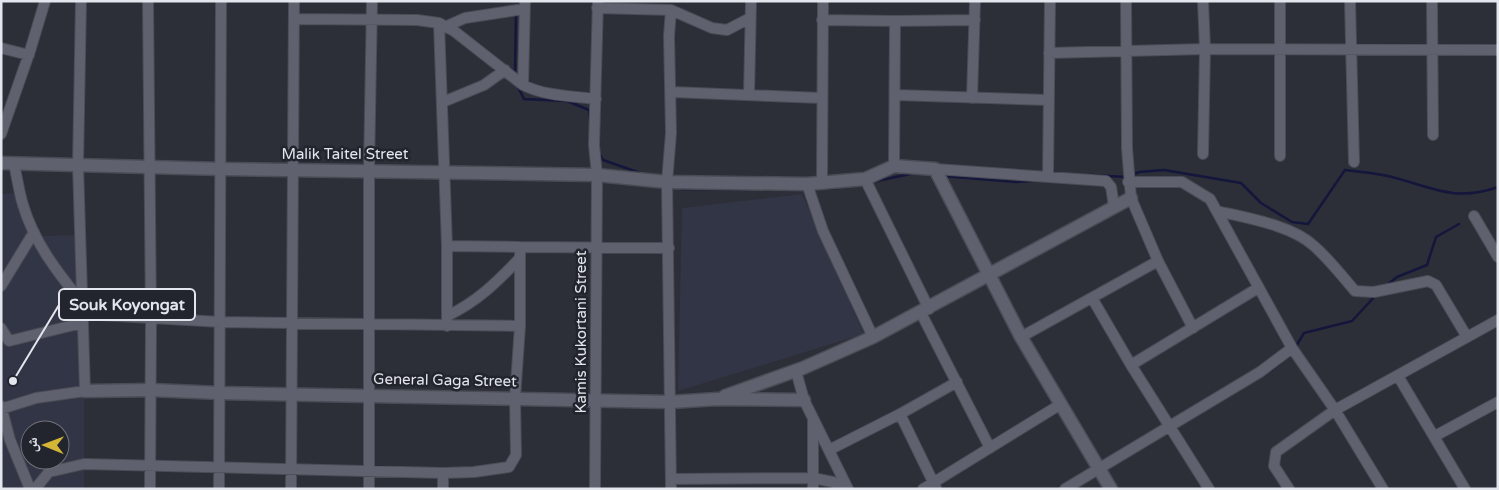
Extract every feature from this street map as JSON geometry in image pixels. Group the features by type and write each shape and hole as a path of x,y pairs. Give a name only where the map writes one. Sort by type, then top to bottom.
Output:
{"main road":[{"name":"Malik Taitel Street","path":"7,163 151,168 596,175 666,182 807,184 822,181 865,179"},
{"path":"865,179 894,166 935,169 988,277 1021,337 1111,489"},
{"path":"717,399 796,371 874,337 1131,198"},
{"name":"General Gaga Street","path":"85,391 151,390 290,395 596,399 671,402 717,399 804,400"}],"street":[{"path":"1,134 29,55 45,1"},
{"path":"30,489 10,440 2,408 36,398 85,391 78,165 81,1"},
{"path":"148,1 151,168 150,489"},
{"path":"219,489 222,169 221,1"},
{"path":"291,489 290,395 294,1"},
{"path":"369,489 368,324 372,1"},
{"path":"748,95 751,1"},
{"path":"822,181 823,1"},
{"path":"972,98 975,1"},
{"path":"1048,176 1050,1"},
{"path":"1126,1 1128,182 1131,198 1158,261 1193,328"},
{"path":"1202,1 1205,49 1203,154"},
{"path":"1280,1 1280,156"},
{"path":"1350,1 1354,162"},
{"path":"1432,1 1433,135"},
{"path":"443,25 465,18 525,5 523,85"},
{"path":"598,5 671,10 712,28 726,30 750,18"},
{"name":"Kamis Kukortani Street","path":"595,489 596,175 594,145 598,5"},
{"path":"671,10 669,36 672,92 671,133 666,182 669,248 671,484 744,484 813,478 833,482 847,489"},
{"path":"294,20 417,20 443,25 523,85 534,91 553,95 596,99"},
{"path":"822,20 974,20"},
{"path":"894,166 896,95 895,21"},
{"path":"443,25 443,172 447,246 447,321"},
{"path":"1,48 29,55"},
{"path":"1049,53 1205,49 1498,50"},
{"path":"443,102 484,85 505,70"},
{"path":"672,92 821,98"},
{"path":"896,95 1048,100"},
{"path":"7,163 34,232 50,261 81,300"},
{"path":"935,169 1106,180 1111,187 1114,206"},
{"path":"865,179 957,382 990,448"},
{"path":"1128,182 1182,182 1210,199 1292,348 1335,410 1383,489"},
{"path":"807,184 822,231 874,337"},
{"path":"1217,211 1253,219 1289,231 1313,244 1355,291 1374,292 1428,281 1436,285 1467,338"},
{"path":"1474,216 1498,257"},
{"path":"1,286 34,232"},
{"path":"447,246 669,248"},
{"path":"35,489 49,472 84,464 443,473 506,468 513,464 516,455 515,398 520,326 520,247"},
{"path":"447,321 490,289 520,258"},
{"path":"1021,337 1158,261"},
{"path":"1131,365 1258,288"},
{"path":"1092,298 1131,365 1209,489"},
{"path":"1,328 5,342 82,319 368,324 447,321 520,326"},
{"path":"1289,489 1274,466 1276,452 1335,410 1498,320"},
{"path":"1065,489 1260,372 1292,348"},
{"path":"796,371 804,400 847,489"},
{"path":"1398,376 1436,436 1465,489"},
{"path":"829,450 900,414 957,382"},
{"path":"1436,436 1498,402"},
{"path":"923,489 935,486 990,448 1061,404"},
{"path":"900,414 935,486"},
{"path":"813,417 813,489"},
{"path":"443,473 443,489"}],"shaded area":[{"path":"26,192 38,236 77,235 84,397 84,489 1,489 1,194"},
{"path":"802,194 864,334 678,391 682,208"}],"waterway":[{"path":"515,75 516,13"},
{"path":"516,83 524,99 567,101 589,110 590,119"},
{"path":"599,153 603,160 640,173"},
{"path":"1132,175 1139,172 1164,170 1241,183 1261,203 1292,222 1308,224 1345,170 1388,176 1454,193 1482,192 1498,187"},
{"path":"872,182 915,173"},
{"path":"1090,175 1126,177"},
{"path":"943,176 1016,182 1032,181"},
{"path":"678,187 683,189 747,189"},
{"path":"815,189 837,188"},
{"path":"1387,285 1397,277 1427,265 1436,237 1459,224"},
{"path":"1295,348 1304,333 1352,321 1376,295"},
{"path":"1271,370 1281,362"}],"place":[{"name":"Souk Koyongat","path":"13,381"}]}
